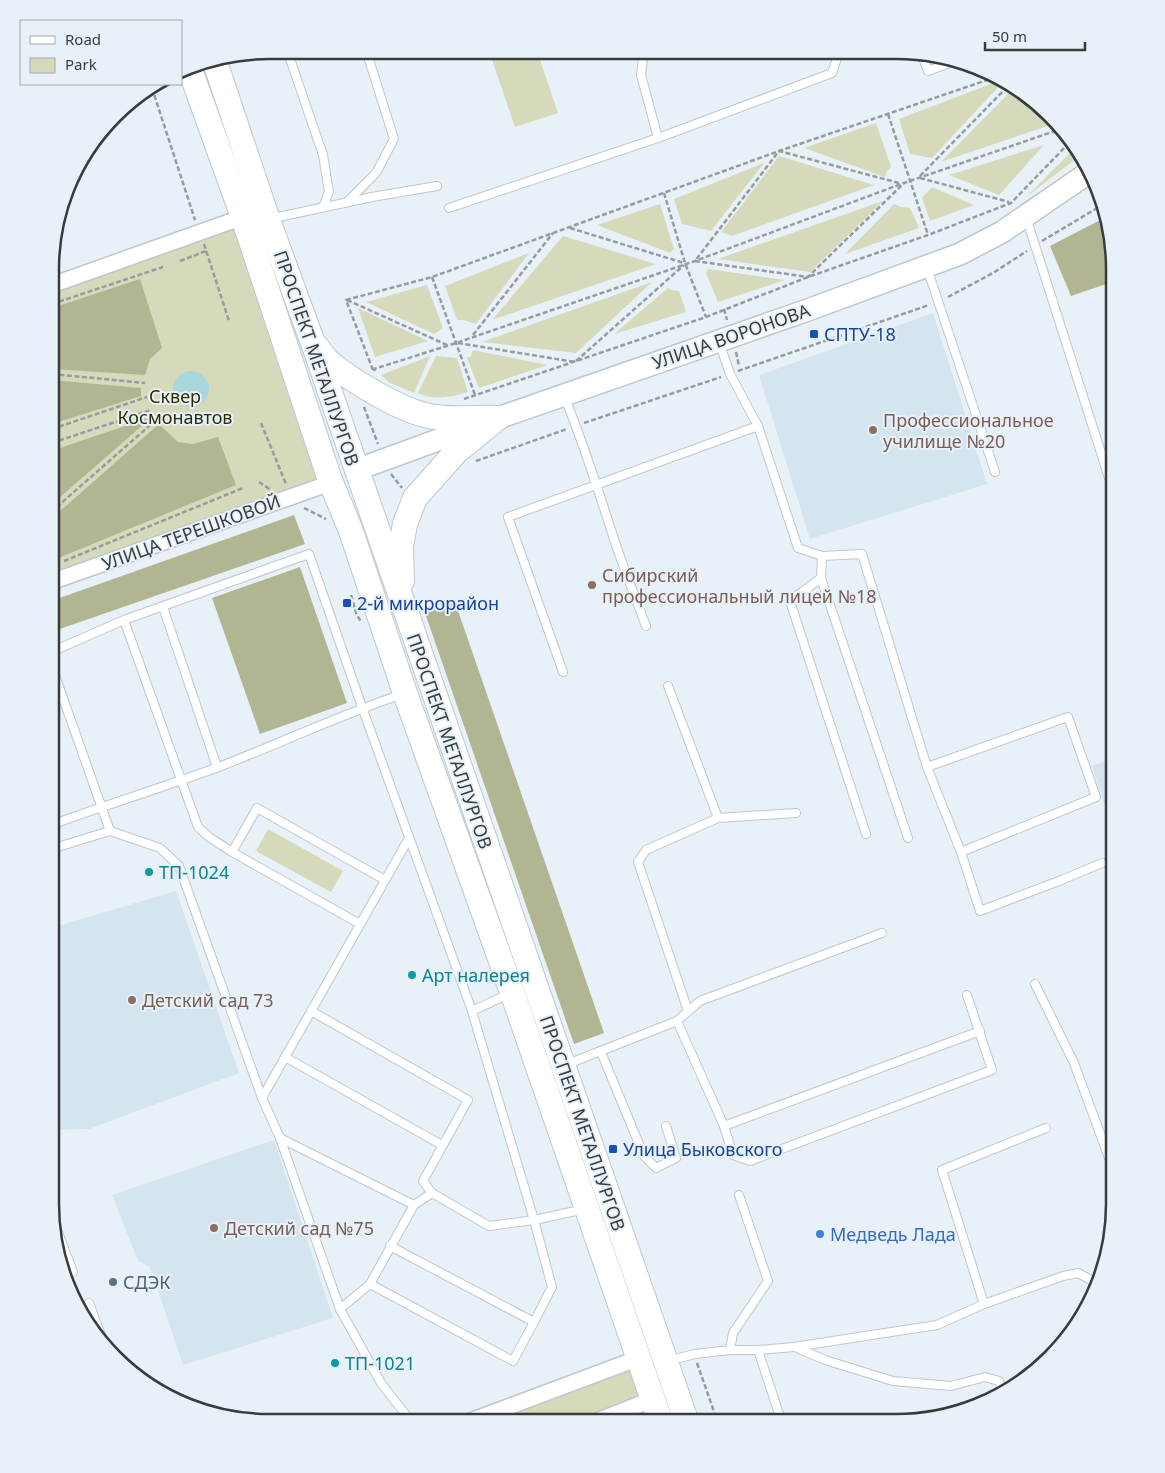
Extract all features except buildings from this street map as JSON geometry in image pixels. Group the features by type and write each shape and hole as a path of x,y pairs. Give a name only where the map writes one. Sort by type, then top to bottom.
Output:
{"main road":[{"name":"ПРОСПЕКТ МЕТАЛЛУРГОВ","path":"216,66 330,480 351,531 405,693 512,992 658,1414"},
{"name":"ПРОСПЕКТ МЕТАЛЛУРГОВ","path":"192,73 258,215 313,343 684,1414"},
{"name":"УЛИЦА ВОРОНОВА","path":"356,470 960,254 1002,232 1018,210 1084,175"},
{"path":"313,343 327,360 346,373 396,403 417,412 435,417 498,418"},
{"path":"407,617 401,574 401,546 405,524 415,498 456,452 498,418"},
{"path":"330,480 356,470"},
{"path":"639,1358 664,1356"},
{"path":"653,1399 676,1390"}],"street":[{"path":"59,282 199,232 258,215"},
{"name":"УЛИЦА ТЕРЕШКОВОЙ","path":"59,579 319,487 330,480"},
{"path":"487,1414 639,1358"},
{"path":"613,1414 653,1399"}],"lane":[{"path":"290,59 323,155 329,192 323,208"},
{"path":"347,202 376,173 394,139 369,59"},
{"path":"643,59 641,75 658,138"},
{"path":"449,208 658,138 832,73 837,59"},
{"path":"925,61 928,70 944,64"},
{"path":"258,215 323,208 437,186"},
{"path":"1018,210 1034,246 1106,469"},
{"path":"927,266 995,472"},
{"path":"718,340 730,374 758,426 798,548 822,556 862,554 927,767 961,852 980,911 1102,863"},
{"path":"563,395 576,426 617,548 646,626"},
{"path":"563,672 508,517 758,426"},
{"path":"59,648 124,620 309,554 362,708 472,1011 552,1287 513,1361 370,1284"},
{"path":"822,556 821,578 908,838"},
{"path":"821,578 790,601 866,834"},
{"path":"163,607 217,767"},
{"path":"124,620 198,827 209,837 232,852 360,924"},
{"path":"59,686 110,831"},
{"path":"668,686 718,818"},
{"path":"59,822 217,767 362,708 405,693"},
{"path":"927,767 1068,717 1096,798 961,852"},
{"path":"232,852 257,808 385,880"},
{"path":"688,1011 638,862 646,850 718,818 796,813"},
{"path":"59,847 110,831 160,848 179,866 262,1098 280,1138 340,1309 381,1384 405,1414"},
{"path":"262,1098 409,838"},
{"path":"562,1066 677,1021 700,1001 882,933"},
{"path":"1035,984 1074,1063 1106,1150"},
{"path":"472,1011 512,992"},
{"path":"677,1021 724,1126 734,1154 750,1161 992,1070 968,995"},
{"path":"311,1011 468,1100 423,1182 432,1193 489,1226 534,1220 586,1208"},
{"path":"724,1126 980,1031"},
{"path":"600,1052 644,1156 656,1168 676,1158 666,1126"},
{"path":"285,1057 442,1145"},
{"path":"984,1304 942,1170 1046,1128"},
{"path":"280,1138 414,1205"},
{"path":"340,1309 370,1284 414,1205 432,1193"},
{"path":"730,1350 733,1333 768,1281 739,1195"},
{"path":"63,1245 73,1272"},
{"path":"390,1246 534,1322"},
{"path":"664,1356 794,1347 937,1325 984,1304 1063,1276 1078,1273 1092,1280"},
{"path":"90,1303 98,1327"},
{"path":"794,1347 825,1360 893,1381 951,1386 985,1377 999,1381 1001,1386"},
{"path":"758,1350 779,1414"}],"path":[{"path":"346,300 432,277 779,151 989,80"},
{"path":"919,177 1005,89"},
{"path":"154,93 229,322"},
{"path":"888,114 908,181 928,235"},
{"path":"374,369 456,343 695,261 919,177 1055,131"},
{"path":"457,401 706,317 808,277 928,235 1018,210 1067,146"},
{"path":"779,151 901,184"},
{"path":"695,261 779,151"},
{"path":"919,177 1018,210"},
{"path":"808,277 908,181"},
{"path":"664,193 685,264 706,317"},
{"path":"474,462 939,301 994,273 1034,246 1097,208"},
{"path":"568,228 685,264"},
{"path":"472,336 554,233"},
{"path":"180,261 206,251"},
{"path":"695,261 808,277"},
{"path":"575,362 685,264"},
{"path":"59,302 163,267"},
{"path":"432,277 475,395"},
{"path":"346,300 448,345"},
{"path":"346,300 377,374"},
{"path":"456,343 575,362"},
{"path":"59,375 145,383"},
{"path":"59,427 146,397"},
{"path":"362,401 378,444"},
{"path":"59,442 151,410"},
{"path":"59,505 156,420"},
{"path":"261,423 291,496"},
{"path":"60,562 243,488"},
{"path":"697,1362 715,1414"}],"shaded area":[{"name":"Профессиональное училище №20","path":"933,313 987,484 810,539 759,375"},
{"path":"1106,761 1106,809 1092,766"},
{"name":"Детский сад 73","path":"176,891 239,1073 89,1129 59,1130 59,926"},
{"name":"Детский сад №75","path":"274,1140 333,1318 183,1365 150,1267 138,1261 112,1195"}],"green space":[{"path":"492,59 540,59 558,113 515,127"},
{"path":"994,83 1000,86 932,158 910,154 899,119"},
{"path":"1010,92 1050,125 941,162"},
{"path":"876,123 891,167 885,177 804,148"},
{"path":"1044,145 999,195 949,175"},
{"path":"1071,152 1075,159 1026,197"},
{"path":"779,156 874,185 732,236 721,232"},
{"path":"764,163 711,231 682,224 674,199"},
{"path":"932,187 974,205 930,221 922,198"},
{"path":"883,201 810,272 718,259"},
{"path":"660,204 674,249 670,253 597,225"},
{"path":"894,204 910,208 919,228 845,254"},
{"name":"Сквер Космонавтов","path":"243,217 330,480 59,579 59,283"},
{"path":"1100,220 1106,255 1106,284 1071,296 1050,246"},
{"path":"563,236 656,264 492,320"},
{"path":"529,253 476,324 457,320 445,286"},
{"path":"708,269 785,280 718,302 706,273"},
{"path":"140,279 162,348 150,359 145,375 59,369 59,306"},
{"path":"652,282 576,353 482,342"},
{"path":"427,285 443,328 434,334 366,302"},
{"path":"668,288 679,291 686,312 614,334"},
{"path":"358,308 428,341 375,357"},
{"path":"473,350 547,365 479,388 467,358 471,356"},
{"path":"430,356 414,393 390,383 381,375"},
{"path":"436,356 457,358 468,392 437,398 418,393"},
{"path":"59,381 141,388 141,396 59,422"},
{"path":"152,417 59,498 59,448"},
{"path":"159,424 178,442 193,444 218,437 236,485 59,558 59,512"},
{"path":"294,515 305,544 59,629 59,598"},
{"path":"300,567 347,703 260,734 212,598"},
{"path":"455,602 604,1033 574,1044 425,613"},
{"path":"268,829 343,871 331,892 256,851"},
{"path":"639,1358 653,1399 615,1414 489,1414"}],"water":[{"path":"191,371 198,372 204,376 208,382 208,396 204,402 198,406 191,407 184,406 178,402 174,396 173,389 174,382 178,376 184,372"}],"place":[{"name":"СПТУ-18","path":"814,334"},
{"name":"Профессиональное училище №20","path":"873,430"},
{"name":"Сибирский профессиональный лицей №18","path":"592,585"},
{"name":"2-й микрорайон","path":"347,603"},
{"name":"ТП-1024","path":"149,872"},
{"name":"Арт налерея","path":"412,975"},
{"name":"Детский сад 73","path":"132,1000"},
{"name":"Улица Быковского","path":"613,1149"},
{"name":"Детский сад №75","path":"214,1228"},
{"name":"Медведь Лада","path":"820,1234"},
{"name":"СДЭК","path":"113,1282"},
{"name":"ТП-1021","path":"335,1363"}]}
